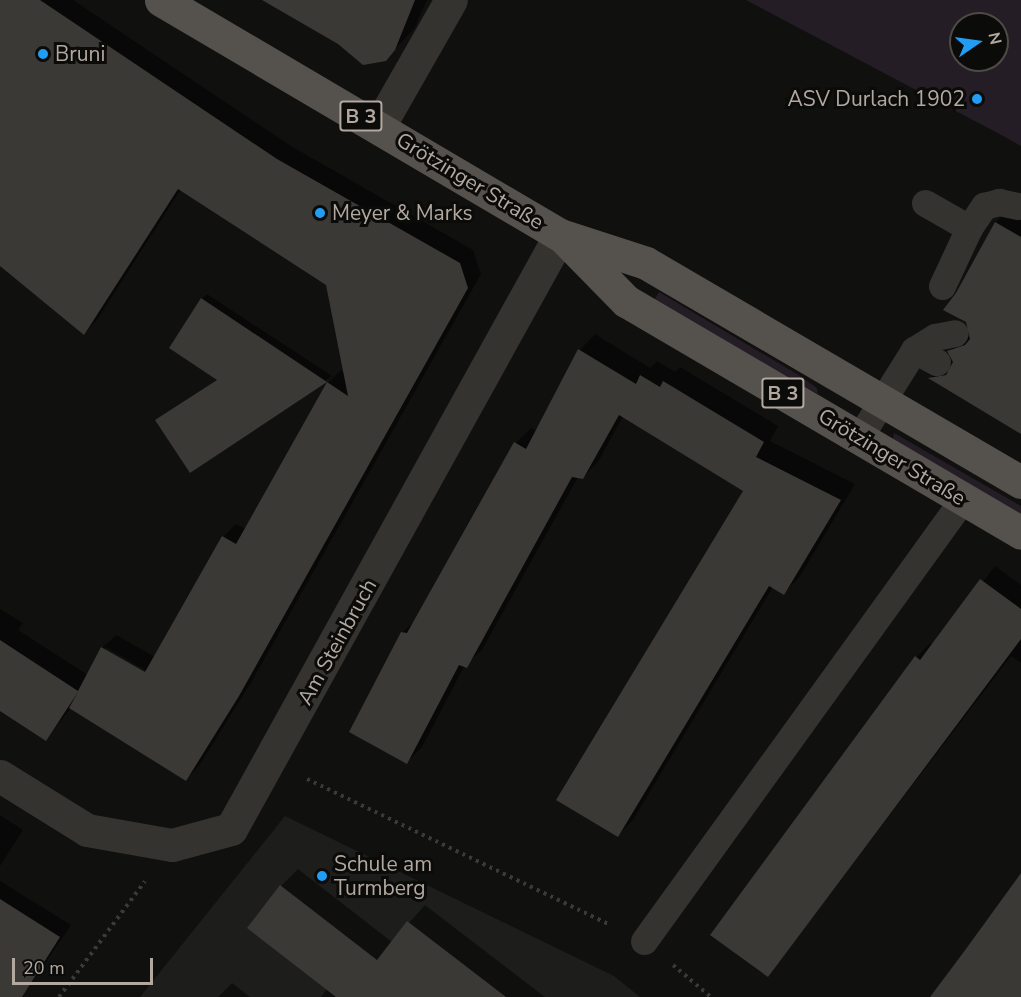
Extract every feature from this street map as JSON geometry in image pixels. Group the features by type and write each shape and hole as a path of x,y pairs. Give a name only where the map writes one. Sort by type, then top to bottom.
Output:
{"main road":[{"name":"Grötzinger Straße","path":"161,0 379,126 560,235 646,263 1021,482"},
{"name":"Grötzinger Straße","path":"560,235 626,301 1021,533"}],"street":[{"path":"379,126 451,0"},
{"name":"Am Steinbruch","path":"0,776 87,830 172,845 231,829 271,761 560,235"}],"lane":[{"path":"942,286 977,214 991,202 1018,206"},
{"path":"925,203 969,228"},
{"path":"860,438 880,399 926,356 935,337 955,333"},
{"path":"644,941 963,499"}],"path":[{"path":"271,761 644,941 711,997"},
{"path":"58,997 172,845"}],"shaded area":[{"name":"ASV Durlach 1902","path":"746,0 1021,0 1021,146"},
{"path":"659,292 797,374 817,388 818,394 654,300"},
{"path":"894,433 1021,506 1021,516 893,439"},
{"name":"Schule am Turmberg","path":"285,816 614,976 640,997 140,997"}],"building":[{"path":"0,0 40,0 277,159 460,263 468,288 239,696 186,781 69,708 78,692 46,741 0,711 0,640 78,691 101,647 145,672 222,536 236,544 327,382 348,396 326,285 178,189 84,335 0,266"},
{"path":"262,0 415,0 395,50 386,61 363,65 338,44"},
{"path":"995,222 1021,237 1021,434 928,378 946,375 953,362 947,351 965,345 970,339 966,322 943,310 956,293"},
{"path":"201,298 327,382 190,473 155,420 217,380 169,348"},
{"path":"578,349 636,384 640,375 660,387 663,381 764,442 756,457 841,500 784,595 769,586 618,837 556,800 743,491 619,415 583,479 572,477 467,668 459,665 407,764 349,732 401,632 407,633 514,442 526,449"},
{"path":"980,579 1021,609 1021,639 768,977 710,935 915,656 920,660"},
{"path":"1021,873 1021,997 930,997 963,953"},
{"path":"280,885 377,960 407,921 506,997 336,997 247,928"},
{"path":"0,899 60,937 22,997 0,997"}],"place":[{"name":"Bruni","path":"43,54"},
{"name":"ASV Durlach 1902","path":"977,99"},
{"name":"Meyer & Marks","path":"320,213"},
{"name":"Schule am Turmberg","path":"322,876"}]}
